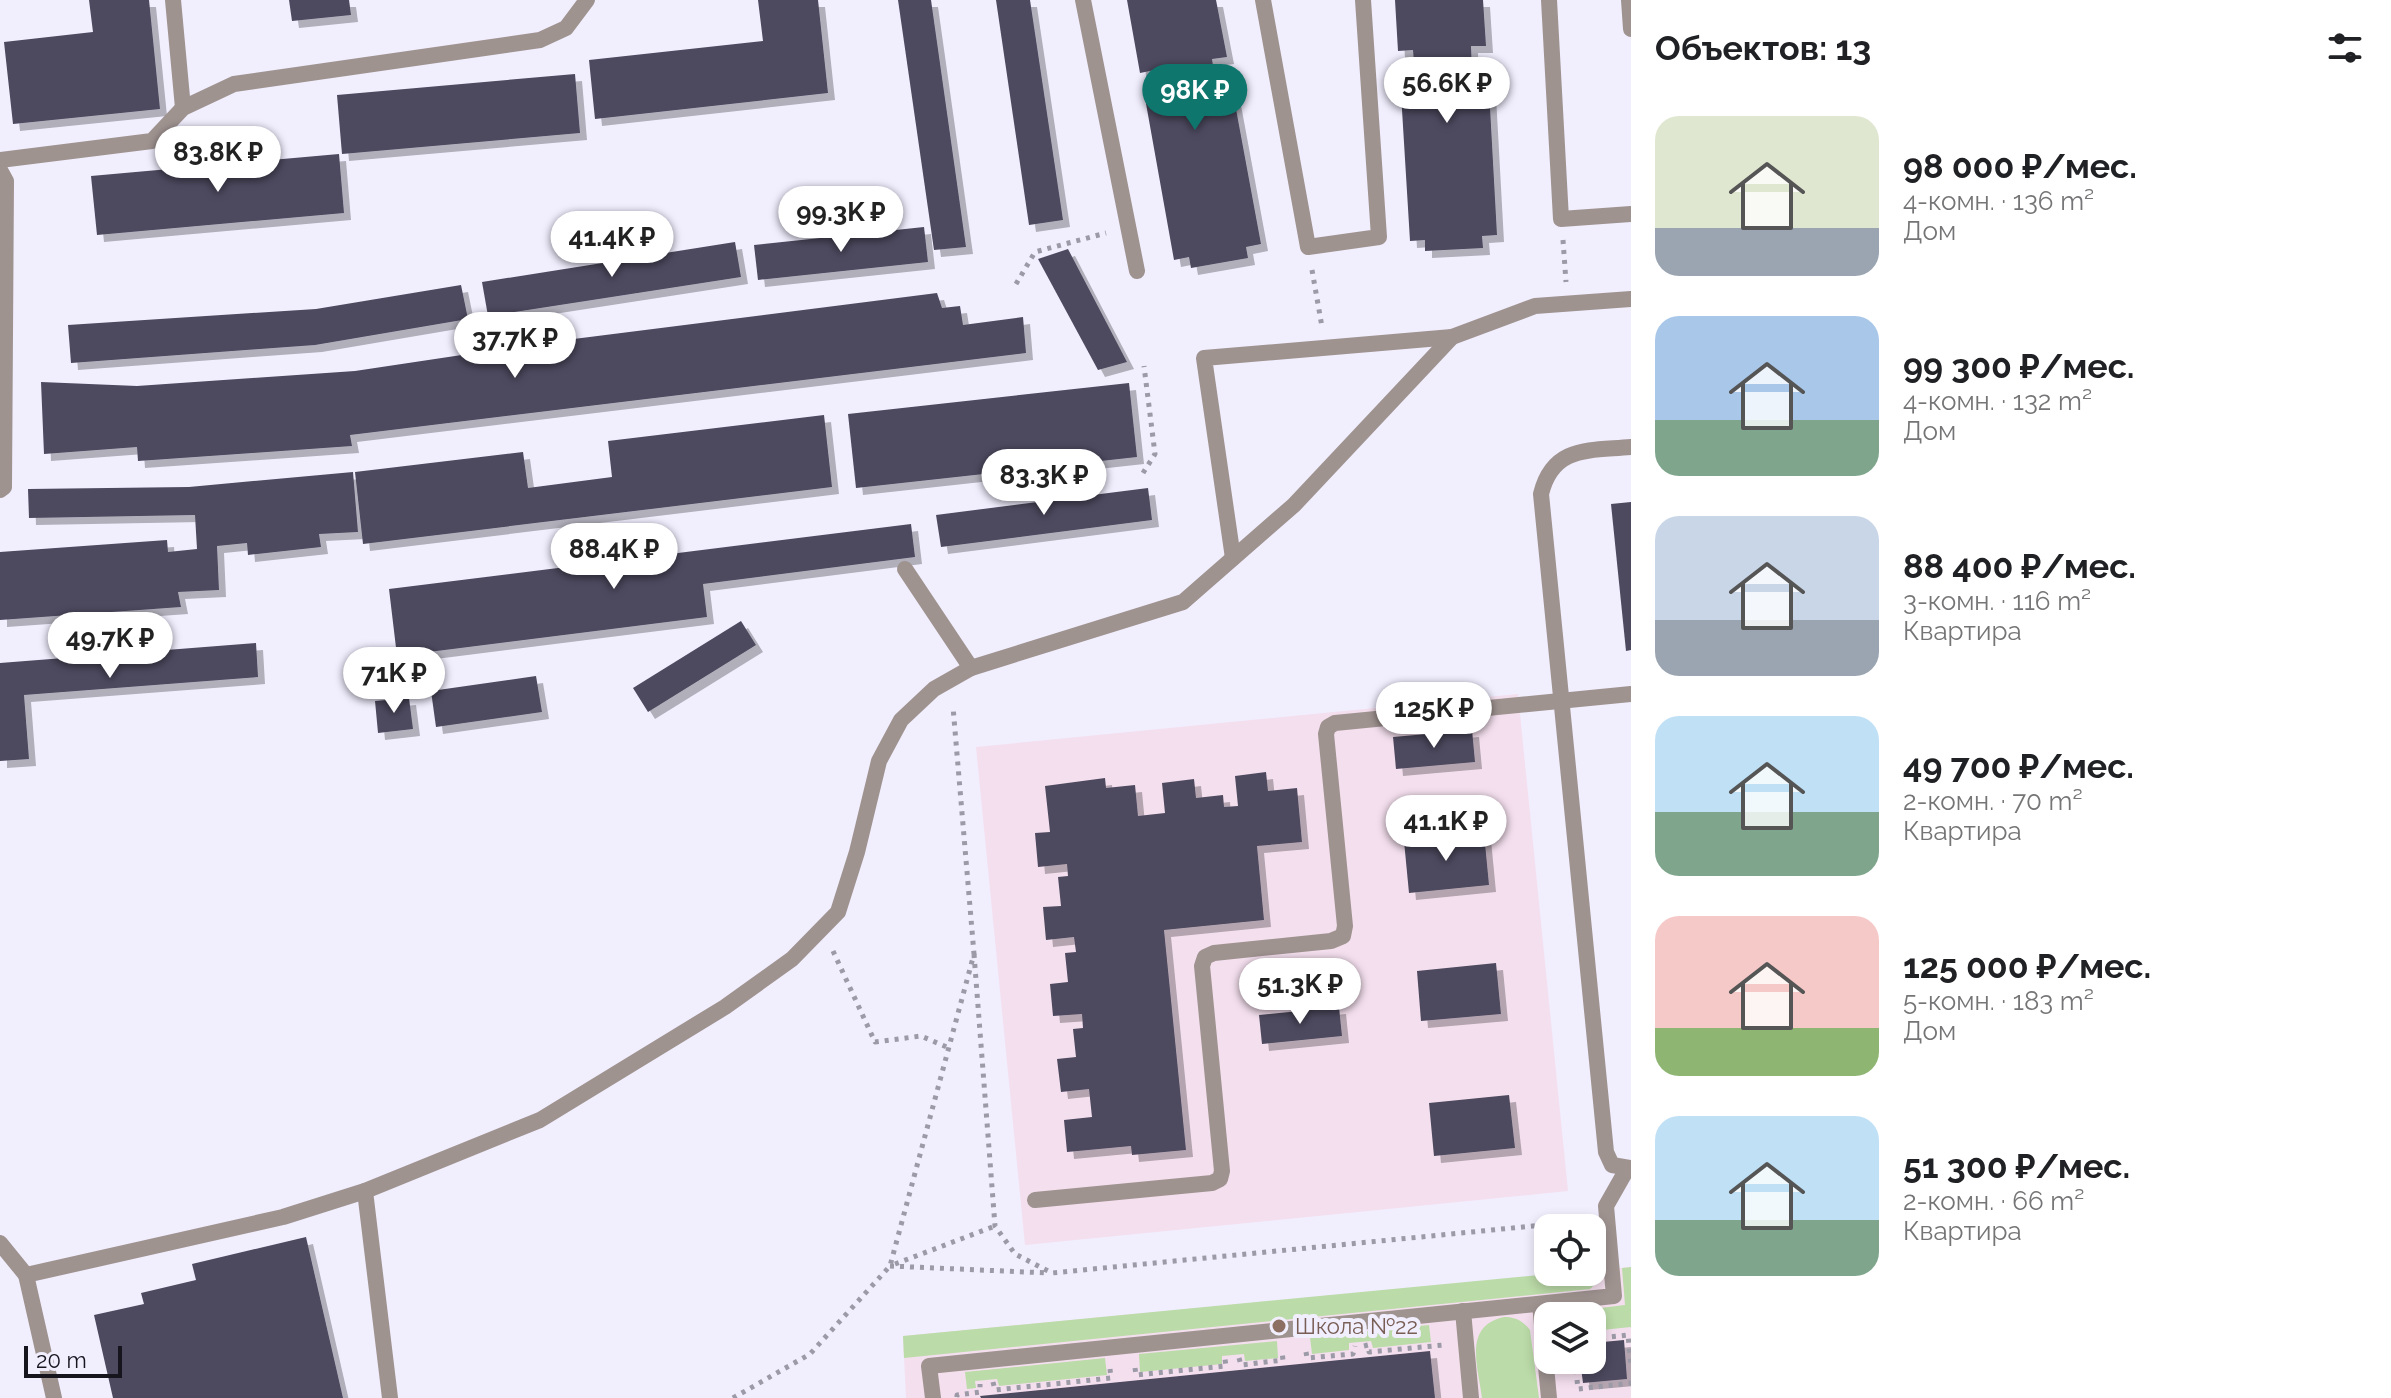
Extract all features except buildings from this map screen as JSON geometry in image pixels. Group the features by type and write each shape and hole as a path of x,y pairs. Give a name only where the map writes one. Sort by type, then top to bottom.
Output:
{"lane":[{"path":"173,0 183,108"},
{"path":"0,160 152,141 183,108 234,84 540,40 566,28 587,0"},
{"path":"1083,0 1137,271"},
{"path":"1263,0 1308,247 1379,237 1363,0"},
{"path":"1549,0 1561,219 1631,214"},
{"path":"1629,0 1631,29"},
{"path":"0,170 6,181 6,212 4,487 0,490"},
{"path":"1233,558 1204,358 1452,337 1535,306 1631,299"},
{"path":"26,1275 283,1217 365,1191 540,1120 725,1007 792,959 838,912 857,852 879,761 901,720 934,689 971,668 1183,602 1294,505 1452,337"},
{"path":"1558,1302 1614,1296 1606,1206 1629,1168 1612,1165 1606,1152 1541,494 1552,466 1566,456 1631,447"},
{"path":"905,569 971,668"},
{"path":"1035,1200 1212,1183 1220,1179 1222,1171 1202,966 1205,957 1214,953 1331,941 1343,936 1345,926 1326,734 1328,727 1335,723 1631,694"},
{"path":"365,1191 390,1398"},
{"path":"0,1243 26,1275 54,1398"},
{"path":"933,1398 929,1366 1534,1305"},
{"path":"1463,1311 1471,1398"},
{"path":"1547,1374 1549,1398"}],"path":[{"path":"1561,219 1567,304"},
{"path":"1016,284 1035,252 1129,228"},
{"path":"1308,247 1326,348"},
{"path":"1143,473 1155,454 1144,366"},
{"path":"890,1266 974,954 951,680"},
{"path":"822,928 875,1042 921,1036 949,1048"},
{"path":"733,1398 810,1354 890,1266 995,1226"},
{"path":"890,1266 1052,1273"},
{"path":"1606,1337 1628,1335 1631,1365"},
{"path":"1306,1344 1307,1358 1353,1354 1352,1347 1368,1345 1369,1352 1466,1342"},
{"path":"1134,1362 1136,1375 1226,1366 1225,1359 1240,1358 1241,1365 1283,1360 1281,1347 1293,1346"},
{"path":"957,1398 957,1395 980,1392 979,1384 995,1382 995,1390 1111,1378 1109,1365 1122,1364"},
{"path":"1576,1374 1578,1389 1631,1383"}],"shaded area":[{"path":"1518,694 1568,1191 1025,1245 976,747"},
{"name":"Школа №22","path":"1631,1267 1631,1398 906,1398 903,1336 1534,1276 1534,1286 1606,1286 1606,1269"}],"green space":[{"path":"1631,1267 1631,1327 1606,1330 1606,1307 1625,1305 1622,1268"},
{"path":"1534,1275 1534,1286 1593,1286 1590,1289 904,1358 903,1336"},
{"path":"1504,1317 1512,1318 1530,1330 1539,1398 1482,1398 1476,1349 1483,1329"},
{"path":"1429,1325 1431,1342 1373,1348 1371,1341 1349,1343 1349,1350 1312,1354 1310,1337"},
{"path":"1277,1341 1278,1358 1245,1361 1244,1354 1222,1356 1222,1364 1140,1372 1139,1354"},
{"path":"1105,1358 1107,1375 999,1386 997,1379 975,1381 976,1388 967,1389 965,1372"}],"place":[{"name":"Школа №22","path":"1279,1326"}]}
